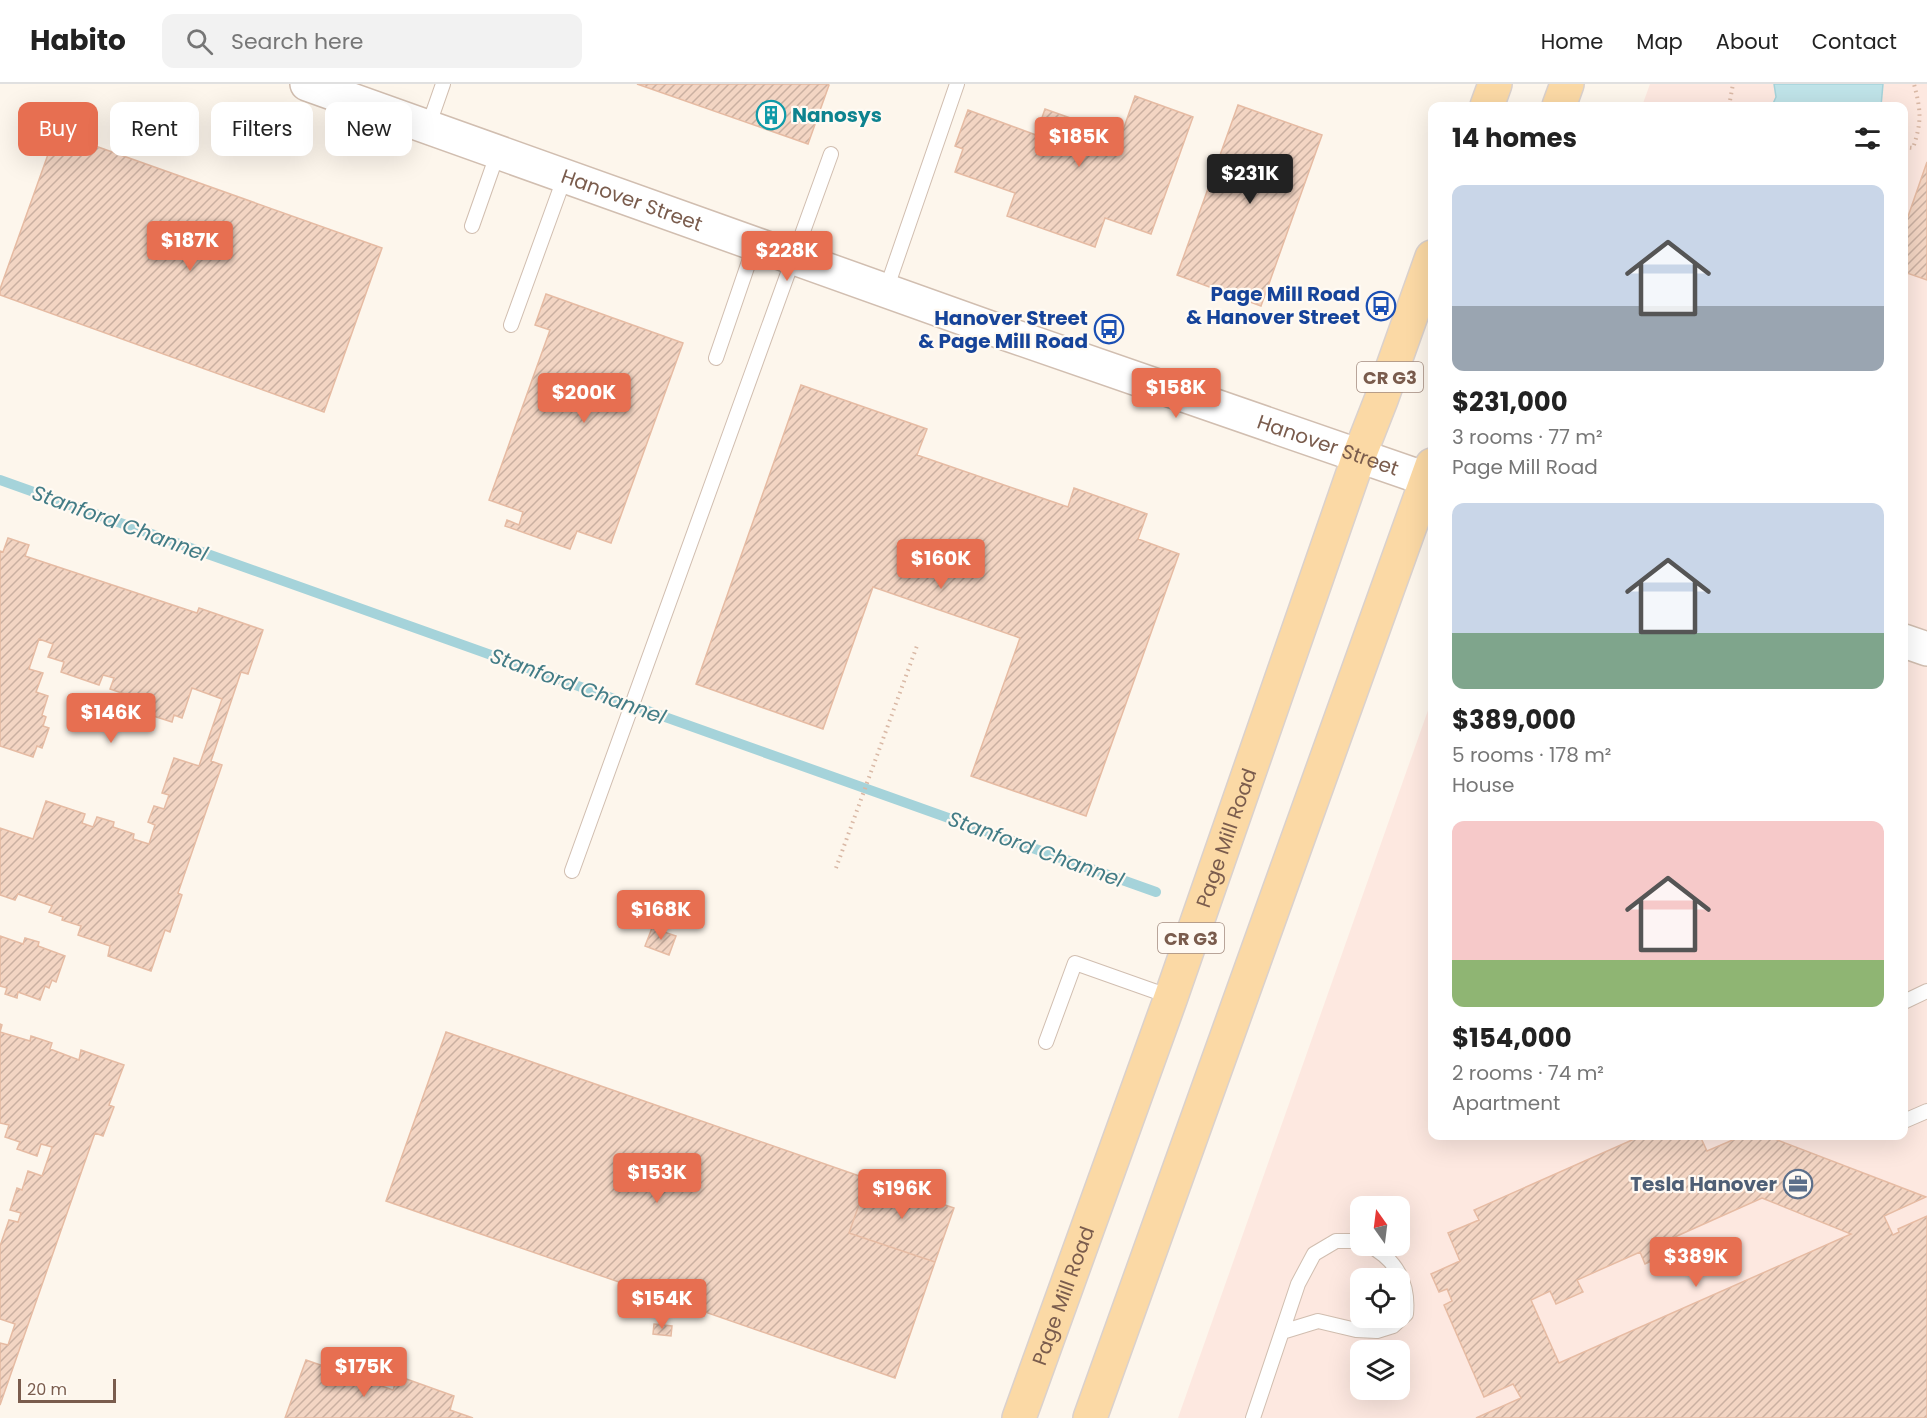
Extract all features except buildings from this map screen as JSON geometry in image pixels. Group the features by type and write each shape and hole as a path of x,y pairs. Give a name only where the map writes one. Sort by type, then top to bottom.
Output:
{"main road":[{"path":"1488,102 1495,84"},
{"path":"1560,102 1567,84"},
{"name":"Page Mill Road","path":"1019,1418 1171,997 1359,456 1383,396 1428,268"},
{"path":"1090,1418 1428,483"}],"street":[{"name":"Hanover Street","path":"307,84 1359,456 1428,474"},
{"path":"1908,642 1927,649"}],"lane":[{"path":"428,127 443,84"},
{"path":"886,290 957,84"},
{"path":"472,226 498,152"},
{"path":"572,871 831,154"},
{"path":"511,325 565,176"},
{"path":"716,358 755,244"},
{"path":"1046,1042 1075,963 1171,997"},
{"path":"1908,1000 1927,991"},
{"path":"1908,1119 1927,1111"},
{"path":"1253,1418 1298,1284 1314,1254 1336,1241 1350,1241"},
{"path":"1282,1332 1318,1321 1356,1330 1377,1331 1393,1326 1406,1314 1406,1290 1401,1277 1384,1256"}],"path":[{"path":"1730,102 1732,84"},
{"path":"1908,147 1913,148 1921,126 1914,84"},
{"path":"1921,126 1927,128"},
{"path":"836,868 918,643"}],"shaded area":[{"path":"1650,84 1927,84 1927,1418 1178,1418 1428,710 1428,1140 1908,1140 1908,102 1643,102"}],"water":[{"path":"1774,84 1883,84 1881,102 1774,102 1776,97"}],"waterway":[{"name":"Stanford Channel","path":"0,480 1156,892"}],"place":[{"name":"Nanosys","path":"771,115"},
{"name":"Page Mill Road & Hanover Street","path":"1381,306"},
{"name":"Hanover Street & Page Mill Road","path":"1109,329"},
{"name":"Tesla Hanover","path":"1798,1184"}]}
